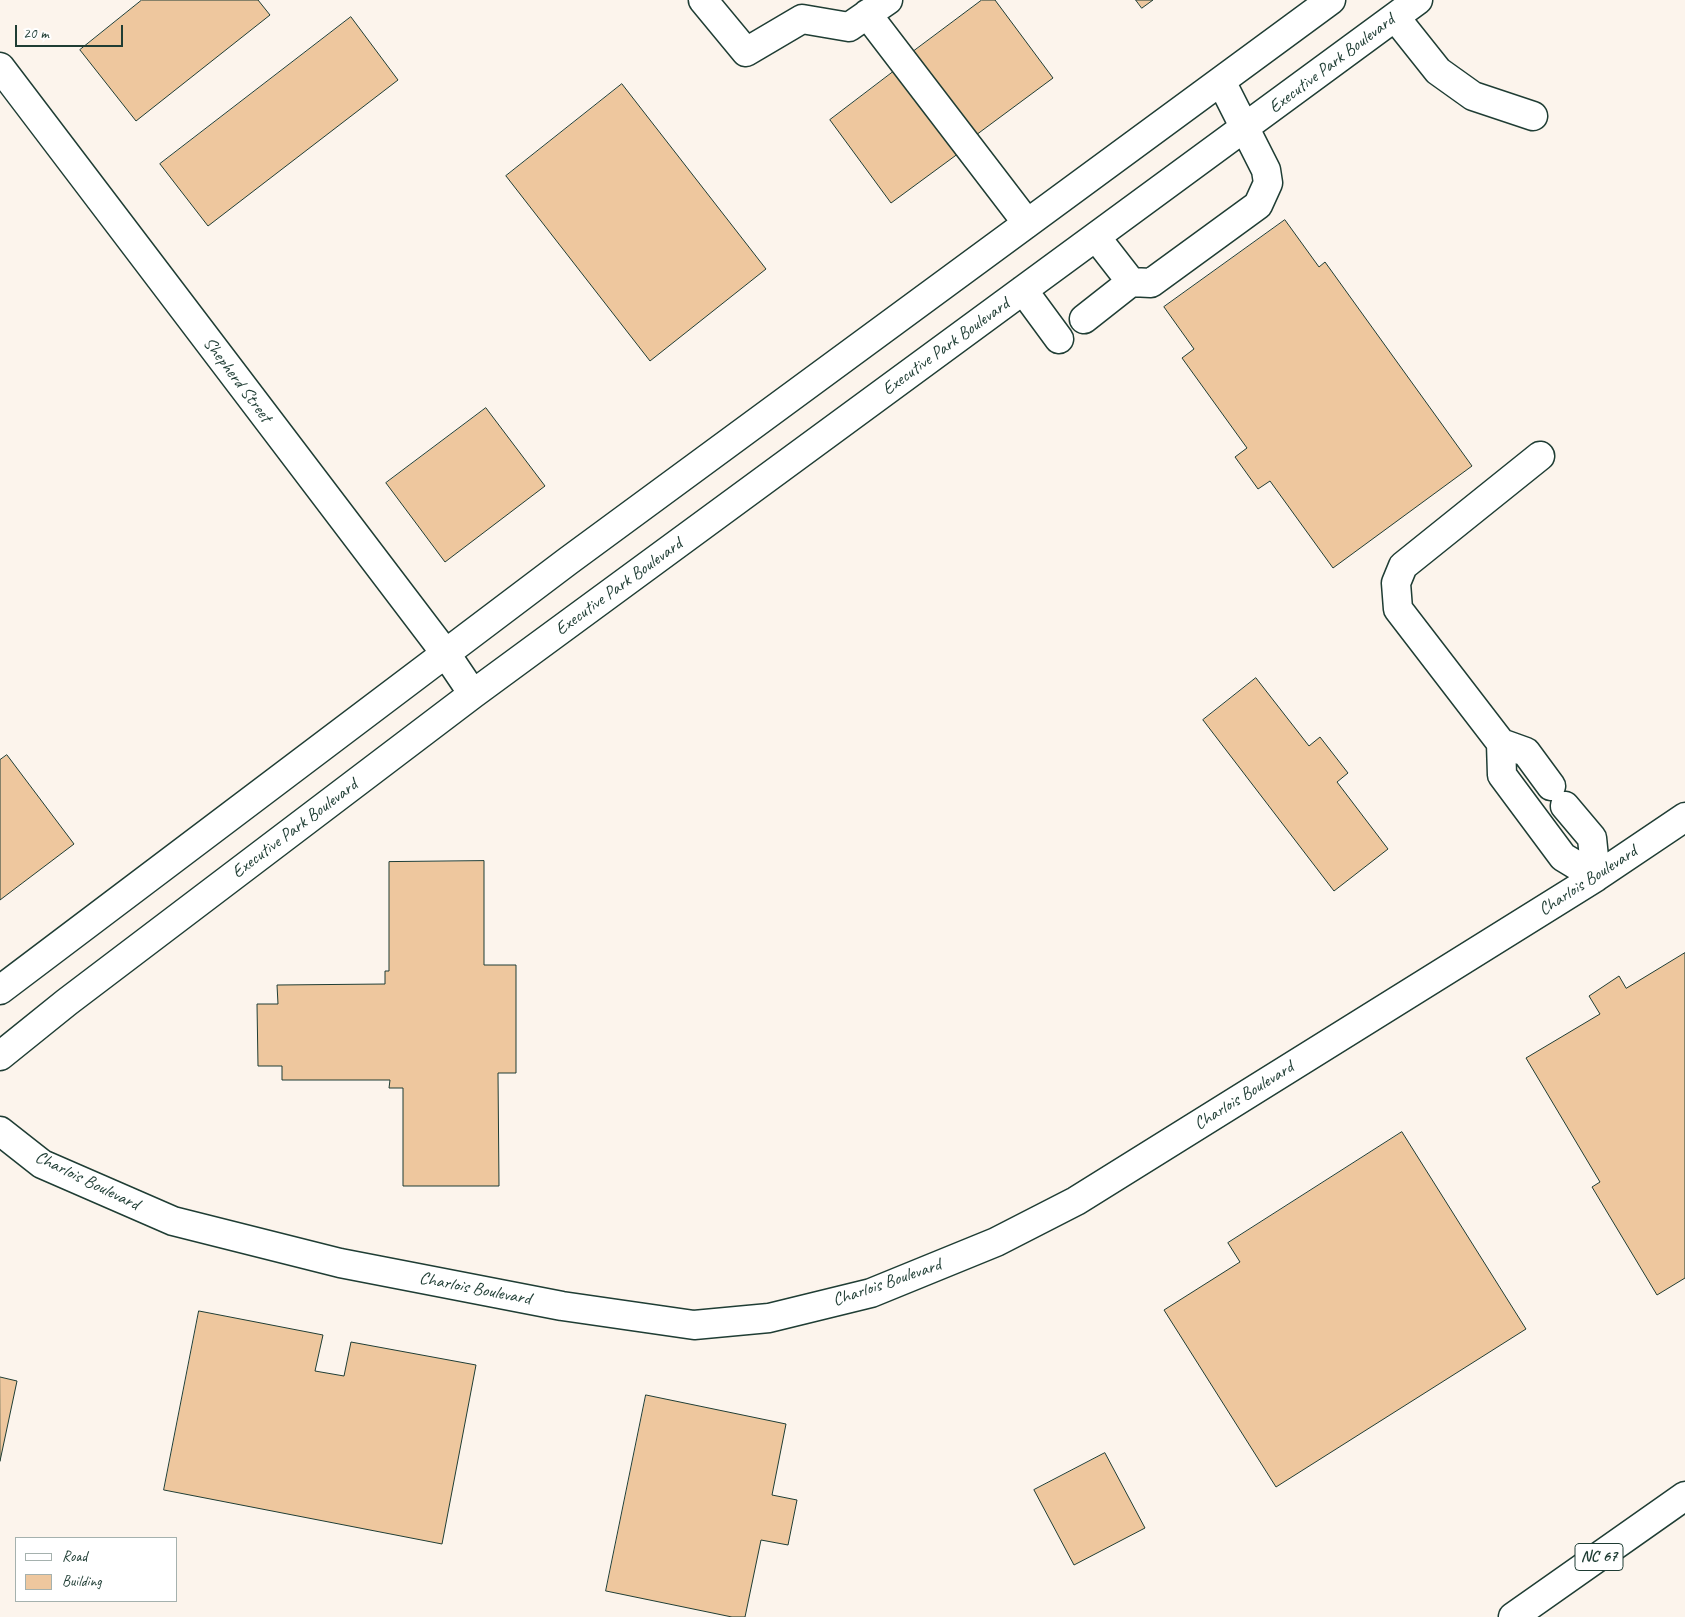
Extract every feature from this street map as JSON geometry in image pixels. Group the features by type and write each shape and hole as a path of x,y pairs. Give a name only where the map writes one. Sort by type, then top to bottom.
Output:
{"street":[{"path":"703,0 746,52 802,19 849,27 878,7 1027,224"},
{"path":"0,990 576,556 1331,0"},
{"name":"Executive Park Boulevard","path":"0,1056 67,1002 473,694 1418,0"},
{"path":"1395,17 1438,71 1473,96 1533,116"},
{"name":"Shepherd Street","path":"0,67 446,654 473,694"},
{"path":"1084,319 1132,282 1151,283 1258,205 1268,183 1266,170 1246,128 1220,81"},
{"path":"1096,237 1132,282"},
{"path":"1023,290 1059,339"},
{"path":"1540,456 1403,566 1396,583 1398,609 1501,743 1526,752 1592,838 1596,877"},
{"path":"1501,743 1502,775 1563,857 1596,877"},
{"name":"Charlois Boulevard","path":"0,1131 42,1164 173,1221 330,1260 562,1306 694,1325 769,1318 871,1293 996,1242 1076,1201 1596,877 1685,817"},
{"name":"NC 67","path":"1513,1617 1685,1496"}],"building":[{"path":"142,0 258,0 270,15 136,121 80,50"},
{"path":"982,0 995,0 1053,78 972,138 910,54"},
{"path":"1136,0 1153,0 1142,8"},
{"path":"351,17 398,80 208,226 160,164"},
{"path":"897,69 959,153 891,203 830,120"},
{"path":"622,84 766,269 650,361 506,176"},
{"path":"1285,220 1319,267 1325,262 1472,466 1333,568 1270,481 1258,489 1235,457 1247,448 1182,358 1194,349 1164,307"},
{"path":"486,408 545,486 445,562 386,483"},
{"path":"1256,678 1309,746 1320,737 1348,773 1337,782 1388,849 1334,891 1203,720"},
{"path":"7,755 74,844 0,900 0,760"},
{"path":"484,861 484,965 516,965 516,1073 498,1073 499,1186 403,1186 403,1088 389,1088 390,1080 282,1080 282,1066 258,1066 257,1004 278,1004 277,985 385,984 385,971 389,971 389,862"},
{"path":"1685,953 1685,1278 1657,1295 1592,1187 1600,1182 1526,1058 1600,1014 1589,996 1619,976 1626,988"},
{"path":"1402,1132 1526,1329 1276,1487 1164,1310 1240,1262 1228,1243"},
{"path":"199,1311 323,1335 315,1371 344,1376 351,1342 476,1365 442,1544 164,1490"},
{"path":"0,1377 17,1381 0,1461"},
{"path":"646,1395 786,1424 772,1495 797,1500 788,1545 761,1540 745,1617 732,1617 606,1591"},
{"path":"1105,1453 1145,1528 1074,1565 1034,1490"}]}
